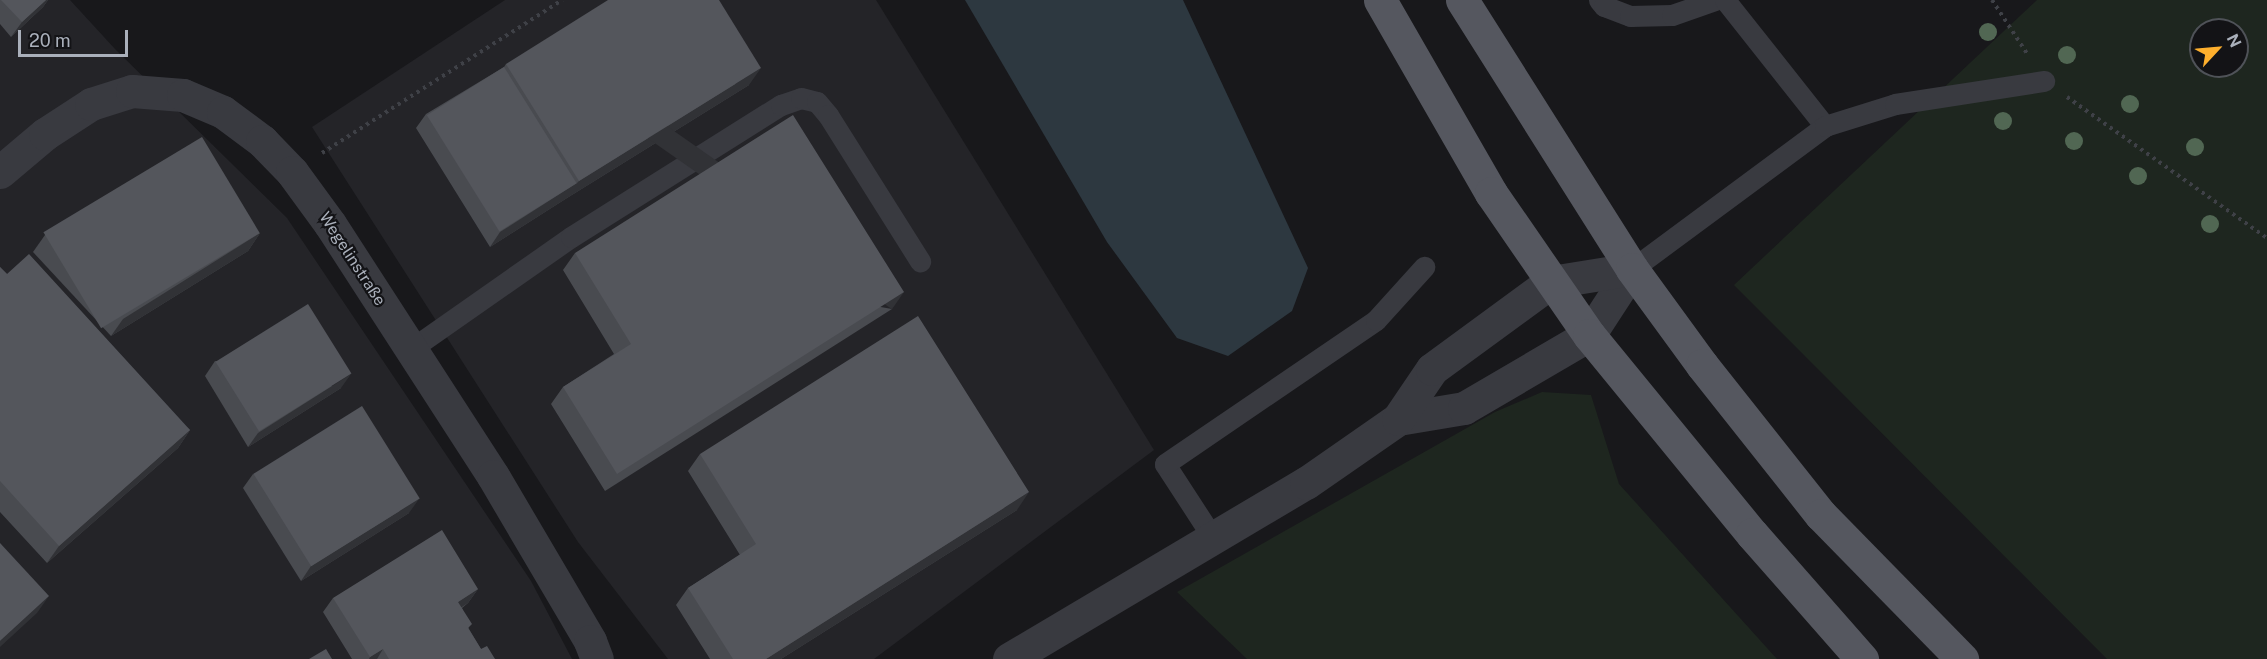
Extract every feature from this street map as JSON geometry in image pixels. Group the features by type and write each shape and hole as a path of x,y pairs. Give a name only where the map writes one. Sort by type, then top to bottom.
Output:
{"main road":[{"path":"1380,0 1469,158 1589,335 1752,534 1862,659"},
{"path":"1462,0 1632,269 1702,365 1821,515 1962,659"}],"street":[{"name":"Wegelinstraße","path":"0,172 45,134 91,104 132,91 183,95 223,111 262,141 292,172 411,350 493,476 599,653"},
{"path":"1009,659 1306,483 1398,419 1432,369 1551,282 1632,269"},
{"path":"1398,419 1464,408 1589,335 1632,269"}],"lane":[{"path":"1599,0 1630,15 1672,15 1715,0"},
{"path":"1725,0 1825,126"},
{"path":"1632,269 1825,126 1895,104 2044,81"},
{"path":"411,350 571,237 781,105 801,98 817,102 828,115 920,261"},
{"path":"1213,538 1166,464 1376,320 1424,267"}],"path":[{"path":"292,172 562,0"},
{"path":"1992,0 2044,81 2267,238"}],"shaded area":[{"path":"0,0 70,0 115,49 287,218 531,581 572,659 0,659"},
{"path":"505,0 876,0 1154,450 874,659 668,659 578,542 312,127"},
{"path":"965,0 1183,0 1308,268 1292,311 1228,356 1177,338 1107,242"},
{"path":"2037,0 2267,0 2267,659 2107,659 1734,285"},
{"path":"1542,392 1591,395 1619,484 1777,659 1247,659 1177,592 1495,412"}],"building":[{"path":"1,0 46,0 22,22"},
{"path":"608,0 719,0 761,68 579,181 506,64"},
{"path":"504,67 577,183 499,231 427,115"},
{"path":"793,115 904,292 617,474 563,387 631,344 575,253"},
{"path":"202,137 260,233 101,328 43,232"},
{"path":"29,254 190,430 59,546 0,481 0,267 7,274"},
{"path":"308,304 351,374 259,431 216,362"},
{"path":"918,316 1029,492 766,659 733,659 688,588 756,544 700,454"},
{"path":"362,406 420,498 311,566 253,474"},
{"path":"442,530 478,589 458,602 472,624 468,628 481,649 487,646 495,659 389,659 383,649 370,657 333,598"},
{"path":"0,543 49,596 0,641"},
{"path":"326,649 332,659 309,659"}]}
